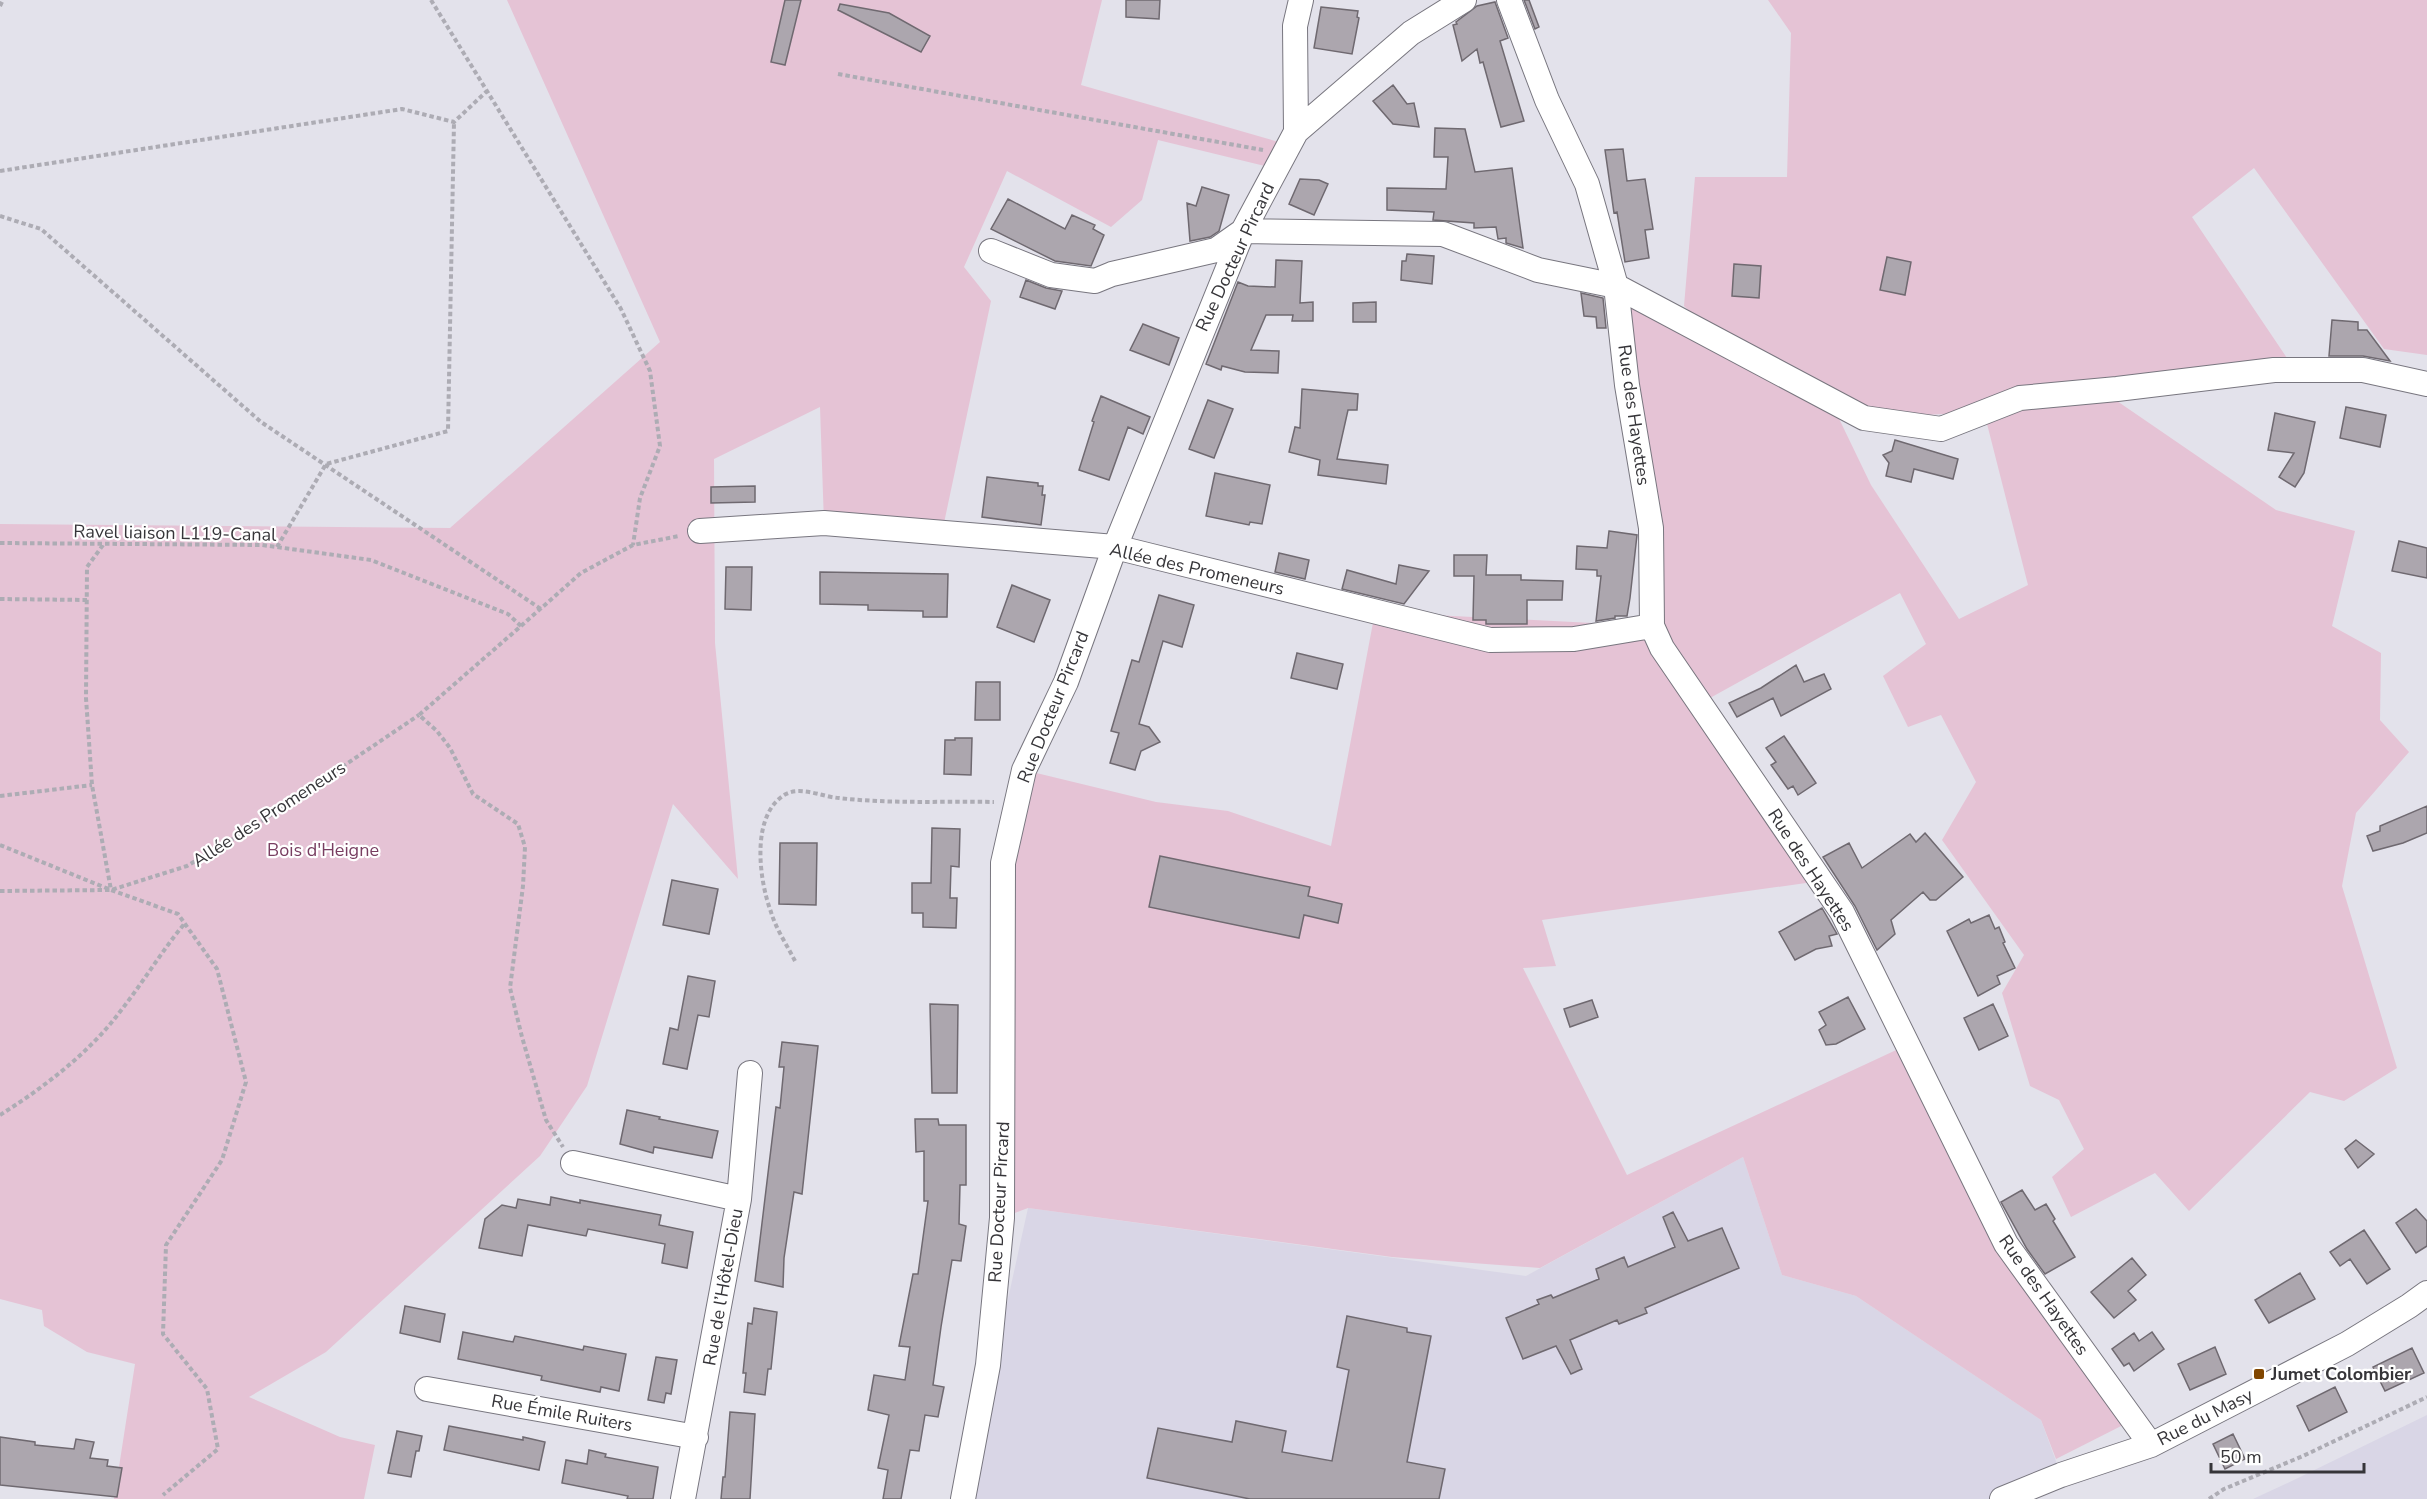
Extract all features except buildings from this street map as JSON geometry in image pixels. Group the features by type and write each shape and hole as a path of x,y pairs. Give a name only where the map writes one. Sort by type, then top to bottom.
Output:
{"street":[{"path":"1296,132 1295,26 1301,0"},
{"name":"Rue Docteur Pircard","path":"963,1499 988,1365 1002,1218 1003,863 1024,770 1066,682 1115,548 1244,231 1296,132 1411,33 1464,0"},
{"name":"Rue des Hayettes","path":"1509,0 1547,100 1587,184 1616,286 1628,385 1651,528 1652,626 1662,648 1842,912 2006,1244 2151,1445"},
{"path":"991,251 1051,275 1095,282 1112,274 1216,250 1244,231 1443,234 1538,270 1616,286 1864,418 1941,429 2020,398 2274,370 2363,370 2427,384"},
{"name":"Allée des Promeneurs","path":"700,531 824,523 1115,548 1490,640 1574,639 1652,626"},
{"name":"Rue de l’Hôtel-Dieu","path":"683,1499 738,1199 750,1072"},
{"path":"573,1163 738,1199"},
{"name":"Rue du Masy","path":"2002,1499 2061,1475 2151,1445 2347,1344 2427,1293"},
{"name":"Rue Émile Ruiters","path":"427,1389 696,1437"}],"path":[{"path":"0,6 3,0"},
{"path":"431,0 621,309 650,371 660,446 640,498 633,545"},
{"path":"838,74 1285,154"},
{"path":"277,547 326,464 448,431 454,123 487,90"},
{"path":"0,171 402,109 454,123"},
{"path":"0,216 41,229 261,422 541,609"},
{"path":"573,1163 546,1120 510,988 525,847 518,824 473,794 450,748 437,731 419,716 581,573 633,545 700,531"},
{"name":"Ravel liaison L119-Canal","path":"0,543 262,545 371,560 507,614 521,626"},
{"path":"103,544 87,567 86,698 92,785 111,890"},
{"path":"0,599 87,600"},
{"name":"Allée des Promeneurs","path":"0,891 111,890 187,866 253,827 419,716"},
{"path":"0,796 92,785"},
{"path":"795,961 771,915 761,864 762,832 767,812 786,794 799,791 857,801 998,802 1016,806"},
{"path":"0,844 111,890 178,914 217,969 246,1082 222,1160 166,1245 163,1334 207,1389 218,1449 163,1495"},
{"path":"0,1115 27,1098 93,1042 119,1013 160,953 185,923"},
{"path":"2209,1499 2224,1489 2303,1456 2427,1397"}],"shaded area":[{"path":"1743,1157 1782,1275 1856,1296 2041,1420 2061,1475 1998,1499 964,1499 1028,1208 1526,1276"},
{"path":"2427,1415 2427,1499 2253,1499 2296,1479"}],"green space":[{"name":"Bois d'Heigne","path":"507,0 1102,0 1081,85 1289,145 1277,169 1158,140 1142,200 1111,227 1007,171 964,267 991,301 944,523 824,523 820,407 714,459 715,643 738,879 673,804 587,1086 540,1156 326,1352 249,1397 340,1437 375,1445 364,1499 114,1499 135,1364 87,1352 44,1326 42,1310 0,1299 0,524 450,528 660,342"},
{"path":"1768,0 2427,0 2427,355 2384,349 2254,168 2192,217 2295,370 1989,411 2117,401 2276,510 2355,531 2332,626 2381,653 2380,720 2409,752 2356,813 2342,886 2397,1068 2344,1101 2310,1092 2189,1211 2155,1173 2071,1217 2052,1177 2084,1149 2059,1100 2030,1086 2002,993 2024,955 1942,840 1976,782 1941,715 1908,727 1883,676 1926,644 1900,593 1710,698 1820,881 1542,920 1556,966 1523,968 1627,1175 1907,1045 2019,1262 2133,1420 2056,1459 2041,1420 1856,1296 1782,1275 1743,1157 1540,1268 1392,1257 1028,1208 1002,1218 1003,970 1024,770 1156,802 1228,811 1331,846 1375,612 1651,626 1616,286 1719,341 1684,306 1695,177 1787,177 1791,33","holes":["1830,400 1864,418 1984,412 2028,585 1959,619 1871,485"]}],"place":[{"name":"Jumet Colombier","path":"2259,1374"}]}
